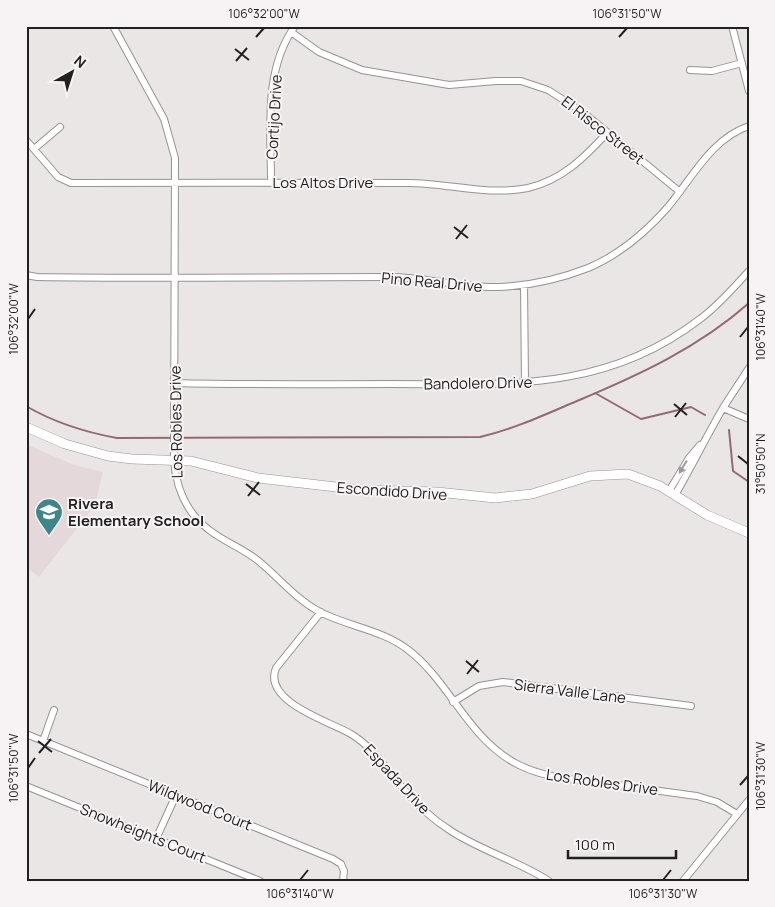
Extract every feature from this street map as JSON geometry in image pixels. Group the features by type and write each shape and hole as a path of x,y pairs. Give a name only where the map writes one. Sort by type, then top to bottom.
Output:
{"street":[{"name":"Los Robles Drive","path":"113,26 164,119 175,158 174,460 180,492 200,523 208,530 251,555 285,587 321,612 394,640 406,648 421,662 486,741 500,753 532,770 578,780 697,796 717,802 737,814"},
{"path":"732,26 749,91"},
{"name":"El Risco Street","path":"293,29 330,58 343,64 376,73 450,85 496,80 529,83 557,95 680,192"},
{"name":"Cortijo Drive","path":"272,182 272,87 279,57 293,29"},
{"path":"690,70 712,71 742,63"},
{"name":"Pino Real Drive","path":"26,275 36,277 175,279 408,277 482,286 524,285 580,271 616,252 651,225 715,147 734,132 749,126"},
{"path":"34,149 60,127"},
{"name":"Los Altos Drive","path":"26,140 58,177 67,182 415,183 489,192 508,191 541,184 565,172 586,155 606,132"},
{"name":"Bandolero Drive","path":"175,383 525,383 587,374 635,358 668,341 702,318 728,295 748,270"},
{"path":"524,285 525,383"},
{"path":"672,493 696,459 701,445 749,368"},
{"path":"723,408 749,419"},
{"name":"Escondido Drive","path":"26,427 64,444 108,456 205,463 258,478 395,493 437,492 479,498 515,497 602,474 638,477 672,493 707,515 749,534"},
{"name":"Espada Drive","path":"321,612 276,668 273,679 278,690 314,718 350,733 366,744 418,805 450,831 490,852 519,864 549,881"},
{"name":"Sierra Valle Lane","path":"453,702 479,686 503,682 691,706"},
{"path":"43,741 54,710"},
{"name":"Wildwood Court","path":"26,734 342,864 344,871 343,881"},
{"name":"Snowheights Court","path":"26,786 260,881"},
{"path":"156,839 176,795"},
{"path":"683,881 749,800"}],"shaded area":[{"name":"Rivera Elementary School","path":"26,444 74,465 103,472 95,505 39,577 26,567"}],"waterway":[{"path":"26,406 70,426 117,438 480,437 529,421 645,370 689,347 730,319 749,303"},
{"path":"595,393 641,419 691,407 705,415"},
{"path":"729,430 733,471 749,482"}],"place":[{"name":"Rivera Elementary School","path":"49,536"}]}
